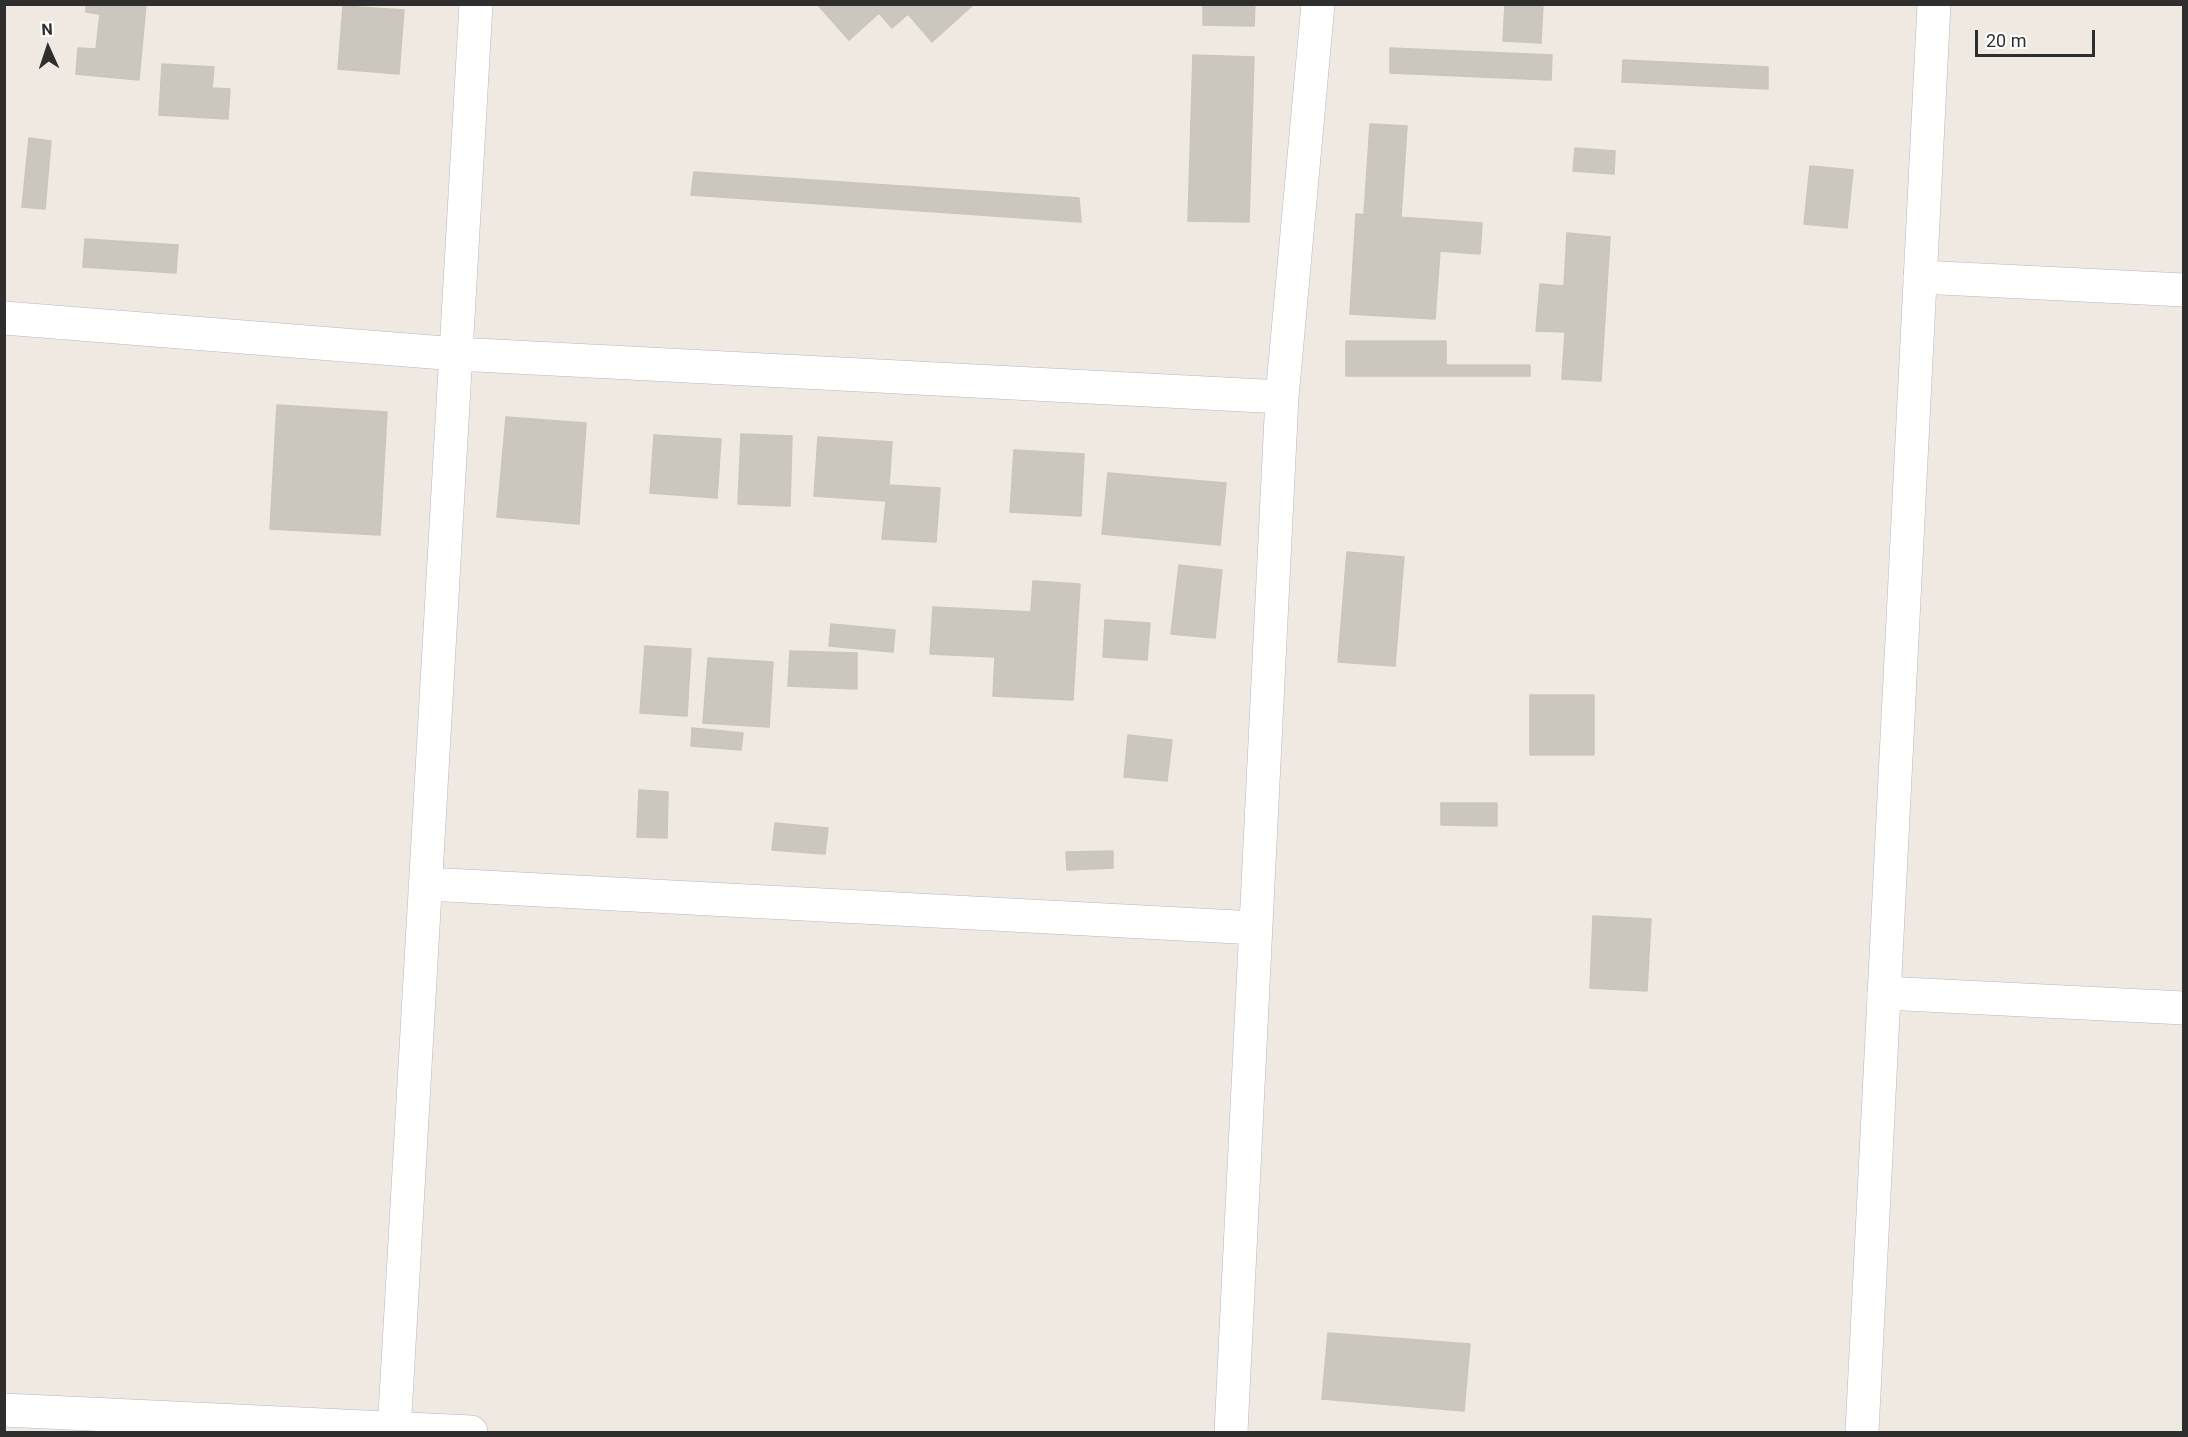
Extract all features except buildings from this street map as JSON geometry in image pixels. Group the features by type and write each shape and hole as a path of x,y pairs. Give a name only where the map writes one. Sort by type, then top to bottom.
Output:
{"street":[{"path":"395,1431 476,4"},
{"path":"1232,1432 1282,397 1318,4"},
{"path":"1862,1432 1934,4"},
{"path":"1920,277 2184,290"},
{"path":"4,318 457,354 1282,397"},
{"path":"426,884 1256,928"},
{"path":"1884,993 2184,1008"},
{"path":"4,1410 395,1431 471,1432"}]}
